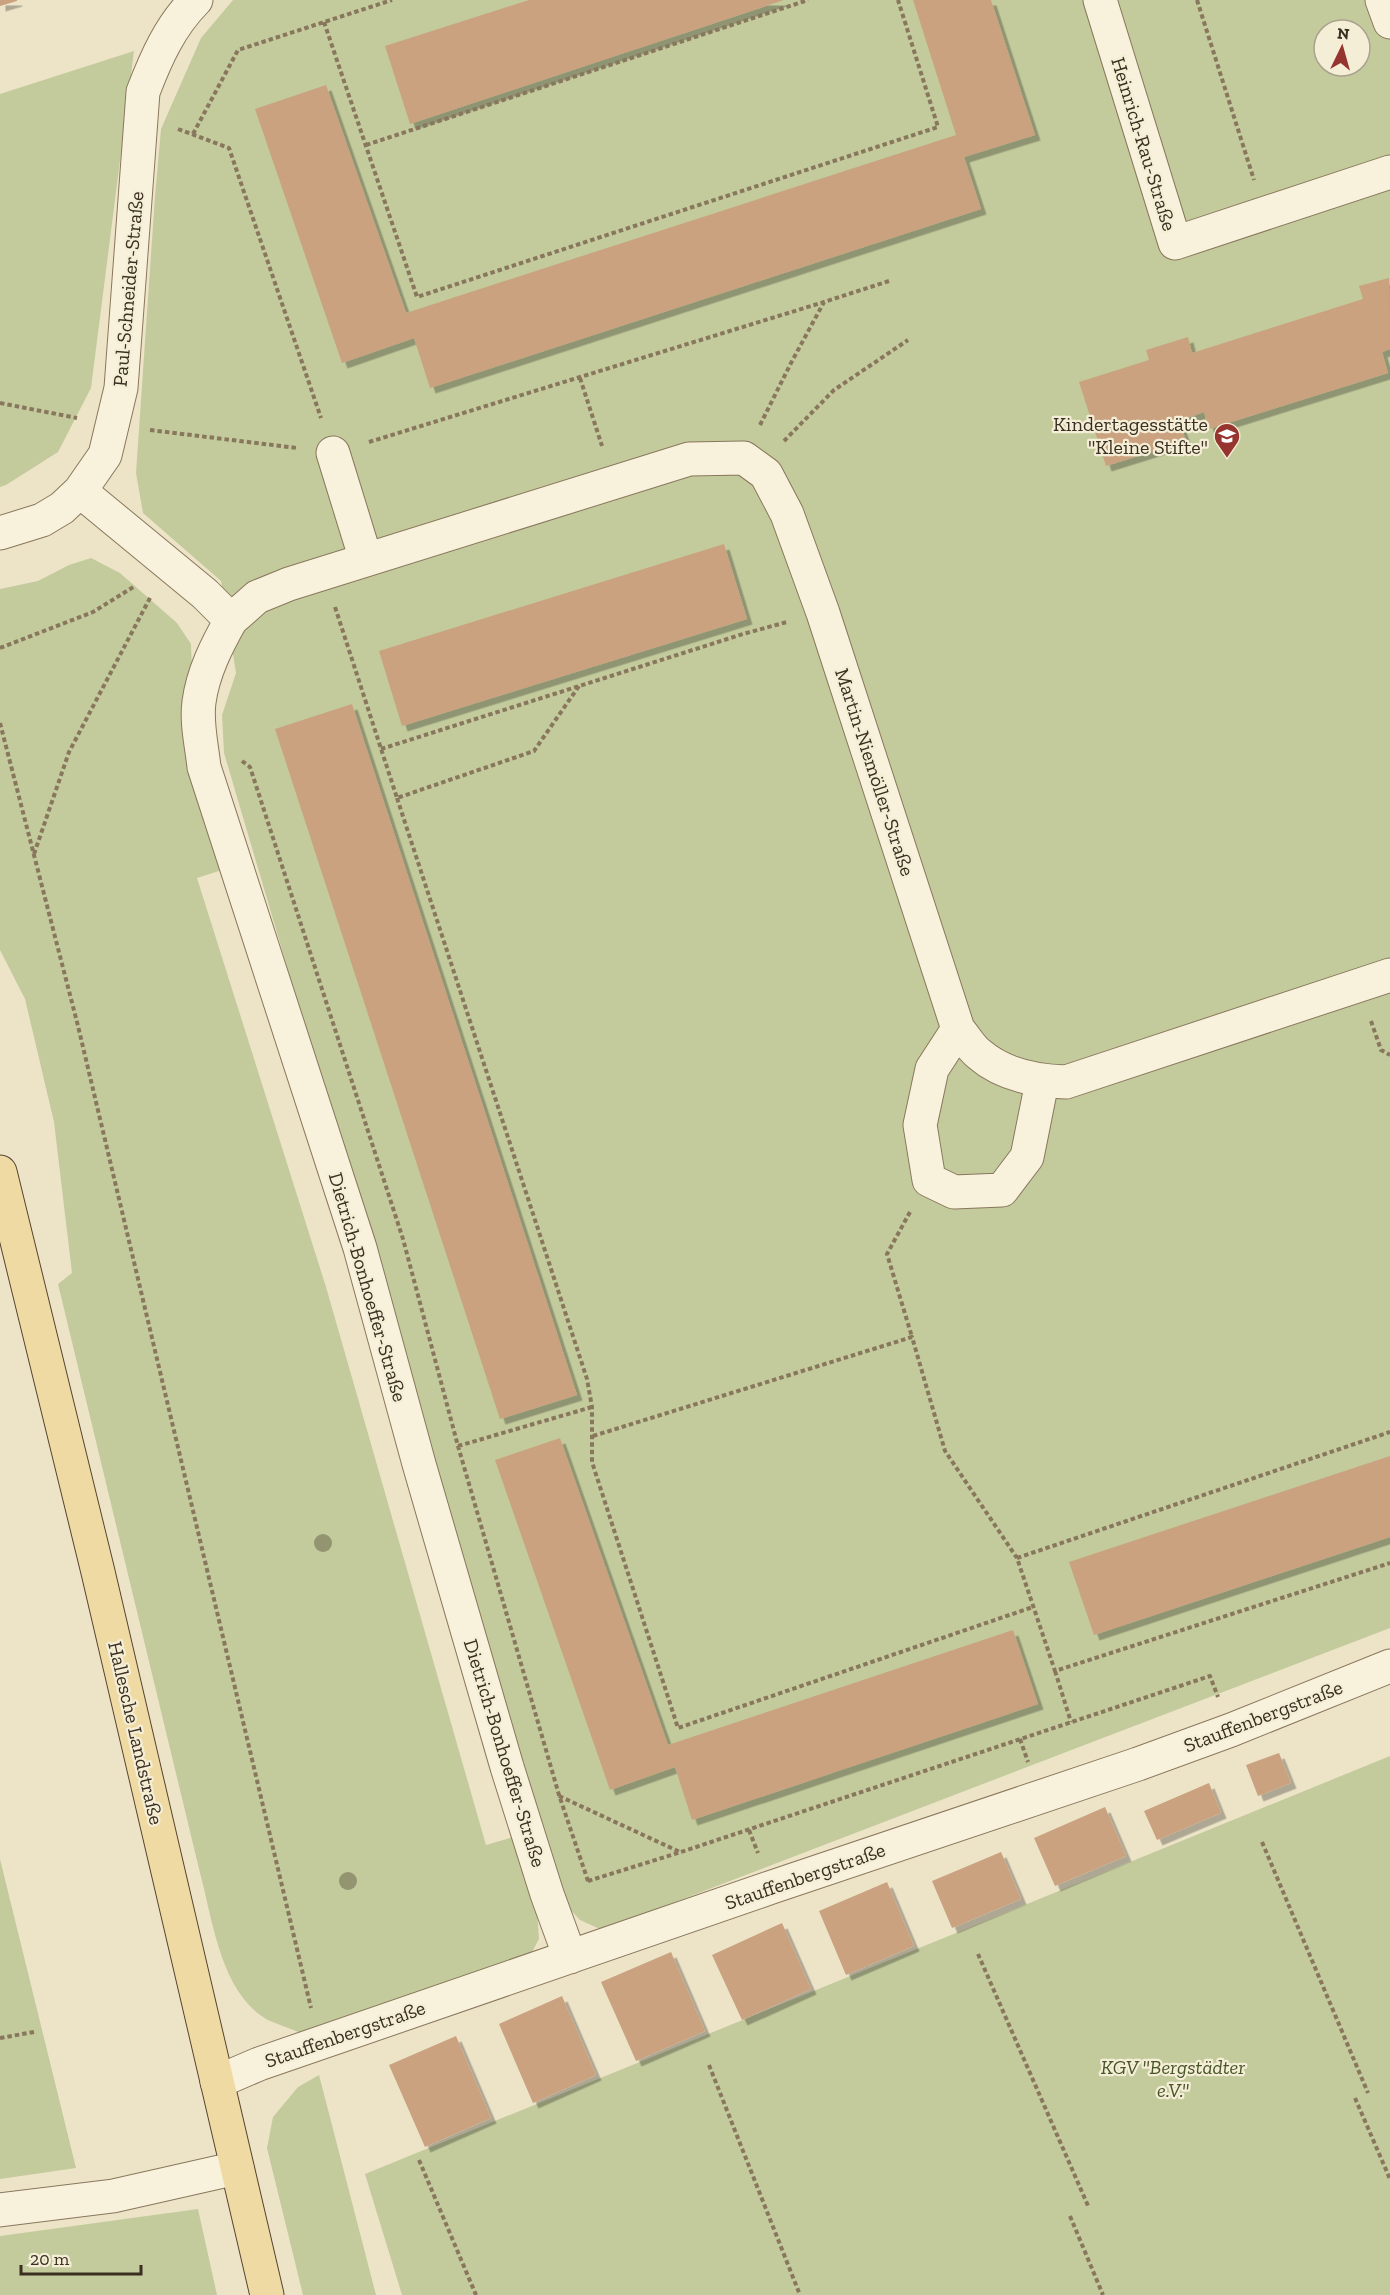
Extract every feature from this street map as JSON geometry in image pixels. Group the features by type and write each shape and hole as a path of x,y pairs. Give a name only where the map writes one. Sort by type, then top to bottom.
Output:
{"main road":[{"name":"Hallesche Landstraße","path":"0,1172 98,1572 267,2295"}],"street":[{"name":"Paul-Schneider-Straße","path":"0,533 42,520 62,508 80,490 105,454 121,388 143,92 157,55 183,13 196,0"},
{"name":"Heinrich-Rau-Straße","path":"1100,0 1175,243 1390,172"},
{"path":"1382,0 1390,22"},
{"path":"333,453 366,560"},
{"path":"80,490 205,594 231,620 257,597 324,572 689,459 755,466"},
{"name":"Martin-Niemöller-Straße","path":"755,466 787,514 823,613 958,1029 978,1054 1005,1072 1042,1082 1066,1082 1390,975"},
{"name":"Dietrich-Bonhoeffer-Straße","path":"231,620 206,672 198,704 204,767 360,1248 419,1464 507,1767 570,1956"},
{"path":"958,1029 932,1069 920,1125 929,1180 954,1192 1002,1190 1027,1157 1042,1082"},
{"name":"Stauffenbergstraße","path":"217,2082 259,2064 570,1956 1138,1764 1231,1730 1390,1666"},
{"path":"0,2210 113,2196 237,2168"}],"path":[{"path":"193,134 238,50 392,0"},
{"path":"366,145 808,0"},
{"path":"324,22 417,297 938,127 898,0"},
{"path":"1197,0 1266,214"},
{"path":"142,115 229,148 333,453"},
{"path":"0,403 113,425 333,453 889,281"},
{"path":"755,466 791,363 824,302"},
{"path":"755,466 780,445 834,390 908,340"},
{"path":"580,378 613,484"},
{"path":"0,648 93,612 169,564"},
{"path":"34,855 69,752 169,564"},
{"path":"324,572 587,1379 592,1407 592,1462 678,1728 1033,1607"},
{"path":"381,749 743,634 823,613"},
{"path":"397,798 534,751 579,686"},
{"path":"0,723 78,1026 320,2044"},
{"path":"929,1180 887,1254 945,1451 1017,1558 1071,1722"},
{"path":"592,1436 912,1337"},
{"path":"458,1446 592,1407"},
{"path":"1017,1558 1390,1432"},
{"path":"1055,1671 1390,1563"},
{"path":"548,1894 1210,1676 1231,1730"},
{"path":"559,1796 681,1852"},
{"path":"1262,1842 1368,2093"},
{"path":"978,1954 1089,2208"},
{"path":"0,2038 34,2032"},
{"path":"709,2065 800,2295"},
{"path":"1356,2098 1390,2179"},
{"path":"420,2160 476,2295"},
{"path":"1070,2216 1103,2295"}],"green space":[{"path":"233,0 1390,0 1390,1628 602,1930 580,1920 563,1902 224,753 222,715 236,673 221,581 143,513 136,473 161,129 201,38"},
{"path":"134,51 91,388 58,452 0,487 0,94"},
{"path":"91,558 120,573 177,623 191,644 192,672 222,870 197,878 326,1287 486,1845 513,1837 537,1912 539,1939 531,1954 301,2033 270,2021 253,2009 240,1994 230,1976 215,1934 58,1284 72,1273 54,1122 25,999 0,950 0,589 38,581 69,565"},
{"name":"KGV \"Bergstädter e.V.\"","path":"1390,1756 1390,2295 402,2295 365,2174"},
{"path":"0,1859 76,2168 0,2179"},
{"path":"319,2075 376,2295 303,2295 267,2148 273,2117 298,2087"},
{"path":"198,2209 217,2295 0,2295 0,2236"}],"building":[{"path":"0,0 17,0 17,1 0,6"},
{"path":"529,0 784,0 410,124 385,46"},
{"path":"913,0 991,0 1035,135 964,157 981,209 430,388 414,338 342,363 255,109 326,85 406,313 956,135"},
{"path":"1389,278 1390,349 1382,352 1388,373 1209,429 1204,412 1179,421 1186,441 1106,466 1079,382 1149,360 1146,350 1188,337 1192,353 1363,299 1359,286"},
{"path":"724,544 747,619 402,726 379,651"},
{"path":"352,704 577,1395 500,1419 275,729"},
{"path":"560,1438 668,1745 1013,1630 1038,1704 692,1820 675,1767 610,1790 495,1460"},
{"path":"1390,1456 1390,1537 1094,1635 1069,1562"},
{"path":"1279,1753 1291,1783 1258,1796 1246,1765"},
{"path":"1209,1783 1221,1813 1157,1840 1144,1811"},
{"path":"1105,1807 1126,1856 1055,1886 1034,1838"},
{"path":"1001,1852 1021,1899 952,1928 932,1881"},
{"path":"887,1882 914,1946 846,1975 819,1911"},
{"path":"782,1923 811,1989 742,2020 712,1955"},
{"path":"671,1952 705,2031 636,2061 601,1982"},
{"path":"562,1996 596,2075 533,2103 499,2024"},
{"path":"456,2036 491,2118 425,2147 389,2065"}],"place":[{"name":"Kindertagesstätte \"Kleine Stifte\"","path":"1227,459"}]}
